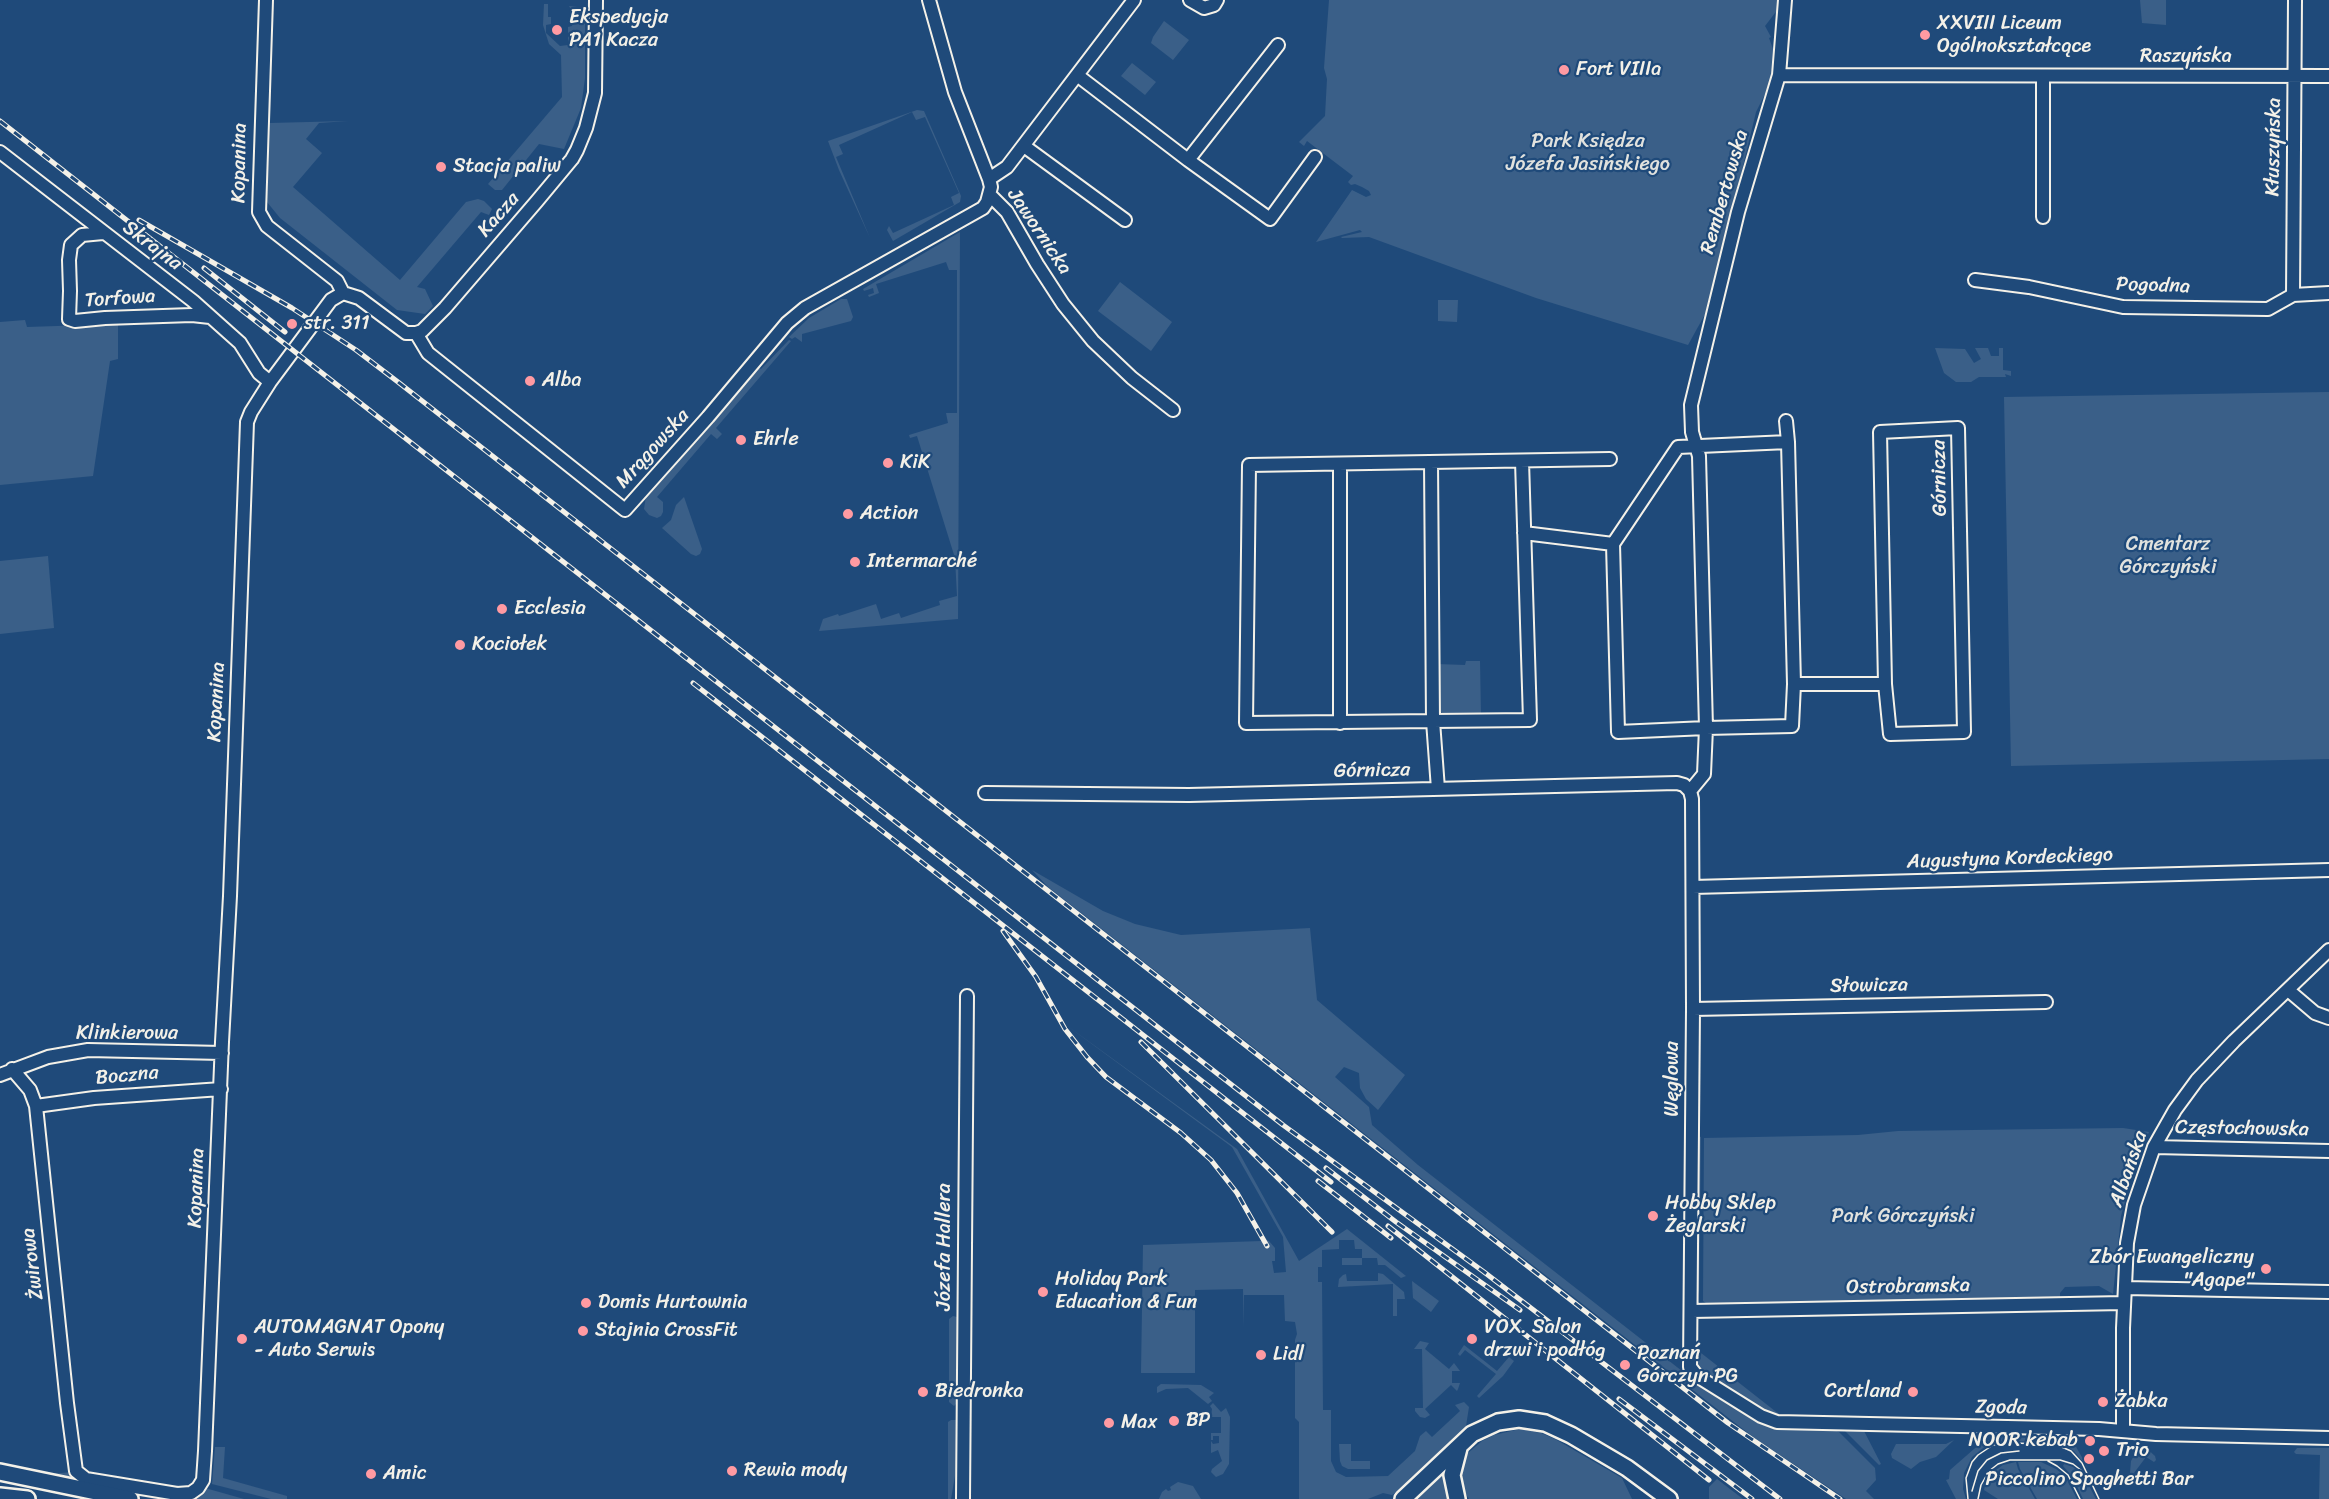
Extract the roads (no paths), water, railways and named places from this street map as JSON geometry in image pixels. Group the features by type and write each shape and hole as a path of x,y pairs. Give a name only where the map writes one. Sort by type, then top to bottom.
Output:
{"main road":[{"path":"1403,1499 1461,1443 1478,1430 1498,1422 1523,1419 1541,1422 1585,1443 1635,1474 1669,1499"},
{"path":"1457,1499 1452,1475 1454,1460 1461,1443"},
{"path":"0,1472 130,1499"},
{"path":"0,1496 27,1499"}],"street":[{"name":"Kopanina","path":"73,1462 76,1471 86,1479 177,1494 188,1494 196,1490 204,1478 230,896 247,422 250,412 270,382 331,300 343,293 337,281 267,226 259,212 266,0"},
{"name":"Kacza","path":"416,333 427,328 445,308 572,159 586,128 594,101 596,0"},
{"name":"Jawornicka","path":"929,0 955,92 989,179 990,195 1007,212 1063,304 1093,341 1132,378 1173,410"},
{"path":"989,179 1007,167 1134,0"},
{"path":"1190,0 1204,8 1214,5 1217,0"},
{"name":"Rembertowska","path":"1696,445 1692,432 1691,405 1736,222 1779,75 1785,0"},
{"name":"Kłuszyńska","path":"2293,295 2295,0"},
{"path":"1188,160 1278,45"},
{"path":"1077,75 1270,219 1315,157"},
{"name":"Raszyńska","path":"1779,75 2329,76"},
{"path":"2043,77 2043,217"},
{"path":"1024,146 1125,220"},
{"name":"Skrajna","path":"0,152 193,301 240,343 259,373 270,382"},
{"name":"Mrągowska","path":"343,293 359,298 405,333 416,333 428,352 625,510 708,417 787,323 805,308 983,208 990,195"},
{"name":"Torfowa","path":"102,233 82,235 71,244 69,319 75,321 192,315 212,318"},
{"name":"Pogodna","path":"1975,280 2029,287 2123,306 2268,309 2293,295 2329,293"},
{"path":"1786,421 1788,442 1794,684 1792,726 1618,732 1613,544 1678,447 1788,442"},
{"name":"Górnicza","path":"1958,428 1964,732 1890,734 1885,684 1880,432 1958,428"},
{"path":"1690,791 1704,774 1706,728 1699,456 1696,445"},
{"path":"1522,462 1530,720 1246,723 1249,465 1610,459"},
{"path":"1431,462 1433,721 1438,789"},
{"path":"1340,723 1341,465"},
{"path":"1524,533 1613,544"},
{"path":"1794,684 1885,684"},
{"name":"Górnicza","path":"985,793 1189,795 1677,783 1684,785 1690,791"},
{"name":"Węglowa","path":"1690,791 1692,799 1693,1009 1690,1367"},
{"name":"Augustyna Kordeckiego","path":"1692,887 2329,870"},
{"name":"Albańska","path":"2123,1431 2127,1243 2131,1219 2154,1147 2171,1116 2197,1080 2234,1041 2329,950"},
{"path":"2288,990 2315,1013 2329,1018"},
{"name":"Józefa Hallera","path":"963,1499 967,996"},
{"name":"Słowicza","path":"1693,1009 2046,1002"},
{"name":"Klinkierowa","path":"0,1075 48,1057 88,1050 222,1053"},
{"name":"Żwirowa","path":"12,1069 30,1090 36,1106 73,1462"},
{"name":"Boczna","path":"36,1106 94,1098 220,1089"},
{"name":"Częstochowska","path":"2154,1147 2329,1151"},
{"path":"2125,1288 2329,1292"},
{"name":"Ostrobramska","path":"1692,1311 2124,1303"},
{"name":"Zgoda","path":"1690,1367 1698,1376 1761,1416 1777,1422 2329,1438"}],"tram line":[{"path":"1968,1499 1966,1478 1972,1462 1993,1445 2016,1443 2057,1445 2071,1451 2082,1463 2099,1499"},
{"path":"1972,1491 1978,1471 1987,1460 2001,1453 2019,1451"},
{"path":"1978,1499 1981,1485 1989,1471 1998,1464 2010,1460 2060,1460 2073,1464 2082,1471"},
{"path":"2048,1461 2068,1475 2080,1499"}],"railway":[{"path":"0,121 1283,1125 1484,1272 1780,1499"},
{"path":"139,220 292,308 356,350 1728,1423 1840,1499"},
{"path":"204,268 285,332"},
{"path":"693,683 1331,1182"},
{"path":"1003,931 1036,977 1065,1029 1087,1057 1106,1077 1181,1133 1211,1160 1237,1193 1267,1246"},
{"path":"1141,1042 1332,1232"},
{"path":"1326,1168 1396,1222 1520,1310"},
{"path":"1318,1181 1391,1238"},
{"path":"1388,1226 1709,1480"},
{"path":"1619,1399 1752,1499"}],"place":[{"name":"Ekspedycja PA1 Kacza","path":"557,30"},
{"name":"XXVIII Liceum Ogólnokształcące","path":"1925,35"},
{"name":"Fort VIIIa","path":"1564,70"},
{"name":"Stacja paliw","path":"441,167"},
{"name":"str. 311","path":"292,324"},
{"name":"Alba","path":"530,381"},
{"name":"Ehrle","path":"741,440"},
{"name":"KiK","path":"888,463"},
{"name":"Action","path":"848,514"},
{"name":"Intermarché","path":"855,562"},
{"name":"Ecclesia","path":"502,609"},
{"name":"Kociołek","path":"460,645"},
{"name":"Hobby Sklep Żeglarski","path":"1653,1216"},
{"name":"Zbór Ewangeliczny \"Agape\"","path":"2266,1269"},
{"name":"Holiday Park Education & Fun","path":"1043,1292"},
{"name":"Domis Hurtownia","path":"586,1303"},
{"name":"Stajnia CrossFit","path":"583,1331"},
{"name":"AUTOMAGNAT Opony - Auto Serwis","path":"242,1339"},
{"name":"VOX. Salon drzwi i podłóg","path":"1472,1339"},
{"name":"Lidl","path":"1261,1355"},
{"name":"Poznań Górczyn PG","path":"1625,1365"},
{"name":"Biedronka","path":"923,1392"},
{"name":"Cortland","path":"1913,1392"},
{"name":"Żabka","path":"2103,1402"},
{"name":"BP","path":"1174,1421"},
{"name":"Max","path":"1109,1423"},
{"name":"NOOR kebab","path":"2090,1441"},
{"name":"Trio","path":"2104,1451"},
{"name":"Piccolino Spaghetti Bar","path":"2089,1459"},
{"name":"Rewia mody","path":"732,1471"},
{"name":"Amic","path":"371,1474"}],"park label":[{"name":"Park Księdza Józefa Jasińskiego","path":"1588,154"},
{"name":"Cmentarz Górczyński","path":"2168,556"},
{"name":"Park Górczyński","path":"1903,1217"}]}
